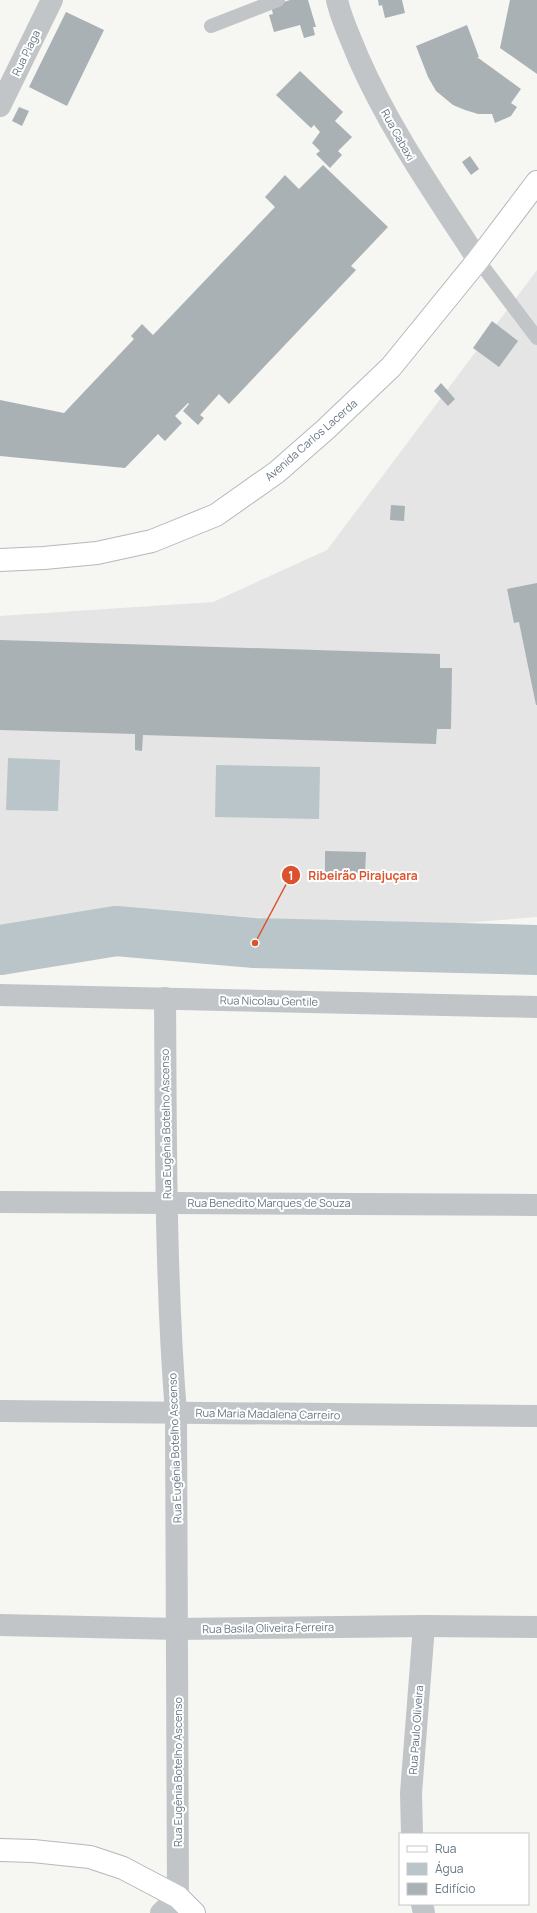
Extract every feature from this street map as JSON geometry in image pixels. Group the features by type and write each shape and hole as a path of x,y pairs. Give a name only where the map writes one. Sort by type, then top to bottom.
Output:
{"main road":[{"name":"Avenida Carlos Lacerda","path":"0,560 97,553 152,541 216,514 277,472 326,429 386,372 478,260 537,182"},
{"path":"0,1850 33,1851 90,1857 124,1868 178,1897 194,1913"}],"street":[{"name":"Rua Piaga","path":"0,106 52,0"},
{"name":"Rua Cabaxi","path":"337,0 371,87 411,159 478,260"},
{"name":"Rua Nicolau Gentile","path":"0,995 537,1007"},
{"name":"Rua Eugênia Botelho Ascenso","path":"165,998 167,1203 172,1363 176,1413 178,1897"},
{"name":"Rua Benedito Marques de Souza","path":"0,1202 537,1205"},
{"name":"Rua Maria Madalena Carreiro","path":"0,1411 537,1416"},
{"name":"Rua Basila Oliveira Ferreira","path":"0,1625 178,1629 424,1626 537,1627"},
{"name":"Rua Paulo Oliveira","path":"412,1833 411,1793 424,1626"},
{"path":"161,1913 178,1897"}],"lane":[{"path":"211,26 278,0"},
{"path":"478,260 537,338"}],"shaded area":[{"path":"537,270 537,917 401,928 114,907 16,927 0,926 0,616 213,602 327,550"}],"water":[{"path":"8,758 60,760 58,811 6,810"},
{"path":"216,765 320,767 319,819 215,817"}],"building":[{"path":"290,0 308,0 316,27 313,27 315,35 304,38 300,25 274,32 269,15 273,14 271,6"},
{"path":"378,0 402,0 405,13 385,18 382,5 379,6"},
{"path":"510,0 537,0 537,74 500,48"},
{"path":"66,12 104,30 67,106 29,87"},
{"path":"467,25 479,57 477,57 521,89 511,103 517,107 511,116 495,123 492,114 478,114 465,110 453,105 436,91 428,77 416,46"},
{"path":"300,71 343,112 335,121 352,137 338,151 342,155 330,168 316,154 320,151 312,143 320,132 314,125 311,128 276,95"},
{"path":"19,107 29,111 22,126 12,121"},
{"path":"470,156 479,169 471,175 462,162"},
{"path":"323,165 388,227 351,266 356,270 229,404 219,394 200,415 204,418 198,425 183,411 189,404 188,403 175,416 182,423 165,441 158,434 125,468 0,456 0,400 64,413 134,339 131,336 142,324 153,335 275,207 265,197 285,175 299,189"},
{"path":"492,321 518,341 499,367 473,348"},
{"path":"441,383 455,399 448,406 434,391"},
{"path":"391,505 405,506 404,521 390,520"},
{"path":"537,583 536,705 519,622 514,623 507,589"},
{"path":"0,640 440,654 440,668 452,668 451,729 437,729 436,744 143,735 142,751 135,750 135,734 0,730"},
{"path":"325,851 366,852 365,873 325,872"}],"waterway":[{"path":"0,950 116,931 255,943 537,950"}],"place":[{"name":"Ribeirão Pirajuçara","path":"255,943"}]}
